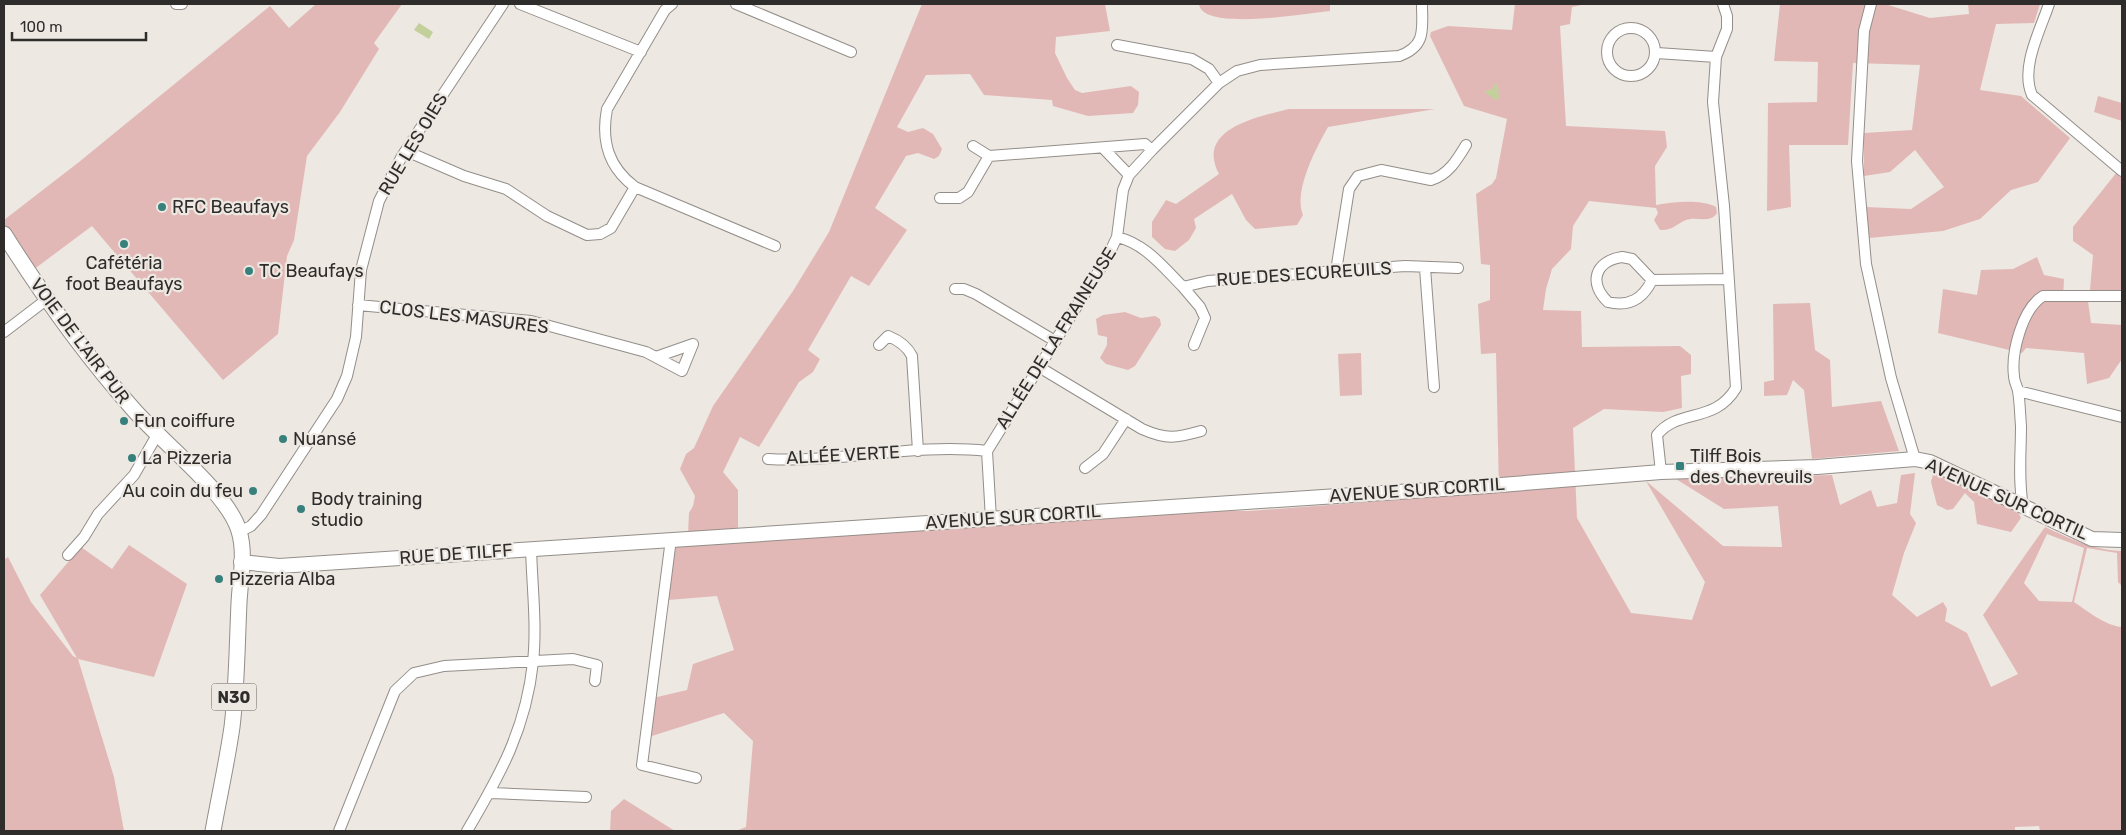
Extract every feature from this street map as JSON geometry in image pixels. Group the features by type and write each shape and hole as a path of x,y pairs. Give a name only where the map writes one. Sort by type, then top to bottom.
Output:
{"main road":[{"name":"VOIE DE L'AIR PUR","path":"4,234 46,300 117,390 157,435 215,493 233,517 239,532 242,562 232,727 213,831"},
{"name":"AVENUE SUR CORTIL","path":"694,537 991,519 1661,472 1817,467 1915,459 1930,462 2022,507 2092,538 2122,540"},
{"name":"RUE DE TILFF","path":"242,562 279,566 694,537"}],"street":[{"path":"176,4 182,4"},
{"name":"RUE LES OIES","path":"239,532 251,526 261,515 338,399 352,363 361,270 372,222 379,202 406,151 503,4"},
{"path":"520,4 641,52"},
{"path":"672,4 665,10 607,109 603,127 606,150 624,179 635,187 775,246"},
{"path":"736,4 851,52"},
{"name":"ALLÉE DE LA FRAINEUSE","path":"988,451 1117,237 1120,206 1129,175 1152,150 1219,84 1237,71 1260,65 1399,56 1408,53 1418,45 1420,40 1422,4"},
{"path":"1661,472 1657,435 1665,424 1713,410 1729,400 1736,388 1720,168 1713,102 1716,57 1726,29 1727,16 1723,4"},
{"path":"1871,4 1864,31 1857,161 1866,264 1891,378 1915,459"},
{"path":"2049,4 2029,68 2027,83 2032,95 2122,171"},
{"path":"1627,28 1635,28 1645,33 1652,40 1657,53 1647,71 1637,76 1627,76 1618,73 1610,64 1606,55 1612,38 1619,31 1627,28"},
{"path":"1117,45 1192,59 1209,69 1219,84"},
{"path":"1657,53 1716,57"},
{"path":"973,146 989,156 1104,149 1145,144 1152,150"},
{"path":"1336,271 1349,189 1358,176 1381,170 1430,180 1439,178 1452,166 1466,145"},
{"path":"1104,149 1129,175"},
{"path":"406,151 464,176 506,189 547,216 587,235 600,234 611,228 635,187"},
{"path":"940,198 959,198 968,192 989,156"},
{"name":"RUE DES ECUREUILS","path":"1117,237 1131,241 1145,249 1200,307 1205,318 1194,345"},
{"path":"1652,280 1640,296 1633,302 1625,304 1608,302 1598,290 1596,282 1600,268 1605,262 1622,257 1632,259 1652,280 1728,279"},
{"name":"RUE DES ECUREUILS","path":"1183,287 1208,281 1405,266 1458,268"},
{"path":"1425,268 1434,387"},
{"path":"955,289 964,289 976,294 1055,341"},
{"path":"2022,507 2020,493 2021,431 2018,391 2014,376 2018,335 2022,324 2038,299 2051,295 2122,296"},
{"path":"4,332 46,300"},
{"name":"CLOS LES MASURES","path":"358,305 531,322 646,352 656,357"},
{"name":"ALLÉE VERTE","path":"879,345 888,336 894,338 909,350 912,356 918,451"},
{"path":"1039,367 1126,419 1159,436 1172,438 1201,432"},
{"path":"2018,391 2122,417"},
{"path":"1085,468 1107,449 1126,419"},
{"path":"68,555 84,537 98,514 134,475 157,435"},
{"name":"ALLÉE VERTE","path":"768,459 790,460 918,451 988,451"},
{"path":"988,451 991,519"},
{"path":"671,539 642,765 696,778"},
{"path":"467,831 491,793 521,720 533,662 531,548"},
{"path":"339,831 395,691 414,673 444,666 573,659 597,665 595,681"},
{"path":"491,793 586,797"}],"shaded area":[{"path":"316,4 402,4 374,43 379,49 340,112 307,156 294,240 287,256 278,334 223,380 92,226 33,270 4,224 4,220 79,162 270,6 289,28"},
{"path":"922,4 1105,4 1110,31 1056,37 1055,53 1075,90 1082,93 1131,86 1139,92 1138,105 1133,113 1088,116 1053,106 1052,100 984,95 970,74 926,75 897,127 908,132 923,128 933,134 942,149 939,156 934,159 918,153 906,156 875,208 907,230 869,286 851,276 808,350 820,359 813,372 799,382 759,447 740,437 723,472 738,490 738,529 688,535 689,513 695,496 680,469 686,454 694,448 713,406 793,291 829,232"},
{"path":"1199,4 1330,4 1330,11 1257,19 1236,19 1218,17 1205,12"},
{"path":"1515,4 1586,4 1572,7 1570,24 1560,26 1566,126 1665,131 1667,147 1655,166 1656,205 1695,202 1710,204 1716,207 1717,213 1711,218 1690,219 1671,228 1660,230 1654,220 1658,213 1656,208 1589,201 1573,226 1571,249 1552,269 1546,289 1543,310 1581,311 1582,347 1680,346 1691,355 1691,374 1681,376 1682,408 1663,412 1604,409 1573,428 1577,518 1631,613 1692,620 1705,582 1646,481 1723,546 1782,547 1778,506 1724,509 1676,479 1832,475 1840,505 1871,490 1877,507 1897,503 1901,475 1915,473 1910,514 1916,523 1904,553 1892,595 1917,617 1943,602 1947,609 1945,621 1967,633 1991,687 2018,674 1983,615 2045,527 2073,540 2101,549 2122,551 2122,586 2118,582 2117,553 2087,548 2074,602 2103,621 2122,627 2122,831 2040,831 2039,826 2015,827 2015,831 736,831 746,827 753,741 724,713 652,736 653,698 687,690 693,664 734,650 717,596 668,600 676,545 1172,511 1249,511 1499,492 1496,353 1481,354 1478,304 1490,300 1490,265 1481,264 1476,194 1492,184 1496,178 1507,119 1464,106 1430,36 1431,32 1448,26 1512,30","holes":["2047,534 2084,548 2072,602 2039,601 2024,583"]},
{"path":"1780,4 1885,4 1930,18 1969,14 1968,4 2040,4 2034,23 1996,24 1980,90 2021,96 2070,138 2038,182 2011,190 1980,219 1943,231 1869,238 1866,207 1911,209 1944,187 1915,150 1890,172 1864,176 1864,133 1912,130 1920,65 1853,63 1848,145 1789,145 1791,207 1767,211 1768,103 1817,102 1818,62 1774,61"},
{"path":"419,23 433,32 429,39 414,30"},
{"path":"1496,83 1498,85 1499,99 1496,100 1484,92 1492,89"},
{"path":"2098,96 2122,103 2122,121 2094,112"},
{"path":"1289,109 1435,109 1328,127 1307,170 1301,194 1303,215 1297,225 1255,229 1246,220 1232,194 1194,219 1196,228 1189,240 1175,251 1165,249 1152,237 1152,222 1166,200 1176,204 1219,174 1214,159 1215,146 1222,136 1246,121"},
{"path":"2117,172 2122,176 2122,292 2090,290 2093,255 2073,241 2073,227"},
{"path":"2037,257 2044,275 2064,279 2063,300 2088,301 2091,323 2122,325 2122,359 2109,378 2087,384 2084,353 2026,348 2022,353 1938,333 1943,289 1977,295 1981,270 2013,269"},
{"path":"1810,303 1815,350 1830,360 1832,407 1881,401 1899,451 1812,459 1804,390 1793,380 1787,395 1764,396 1764,382 1774,380 1773,304"},
{"path":"1125,312 1141,318 1155,316 1160,319 1161,325 1135,366 1128,370 1106,364 1100,358 1107,345 1107,337 1098,335 1096,319 1103,315"},
{"path":"1361,353 1362,395 1340,396 1338,354"},
{"path":"1941,473 2018,512 2021,518 2011,532 1977,524 1974,502 1965,493 1953,509 1947,510 1937,505 1931,482 1933,474"},
{"path":"129,545 187,584 154,677 78,659 114,777 124,831 4,831 4,560 8,557 31,602 73,656 77,658 40,595 81,547 112,569"},
{"path":"624,799 675,831 610,831 611,811"}],"place":[{"name":"RFC Beaufays","path":"162,207"},
{"name":"Cafétéria foot Beaufays","path":"124,244"},
{"name":"TC Beaufays","path":"249,271"},
{"name":"Fun coiffure","path":"124,421"},
{"name":"Nuansé","path":"283,439"},
{"name":"La Pizzeria","path":"132,458"},
{"name":"Tilff Bois des Chevreuils","path":"1680,466"},
{"name":"Au coin du feu","path":"253,491"},
{"name":"Body training studio","path":"301,509"},
{"name":"Pizzeria Alba","path":"219,579"}]}
